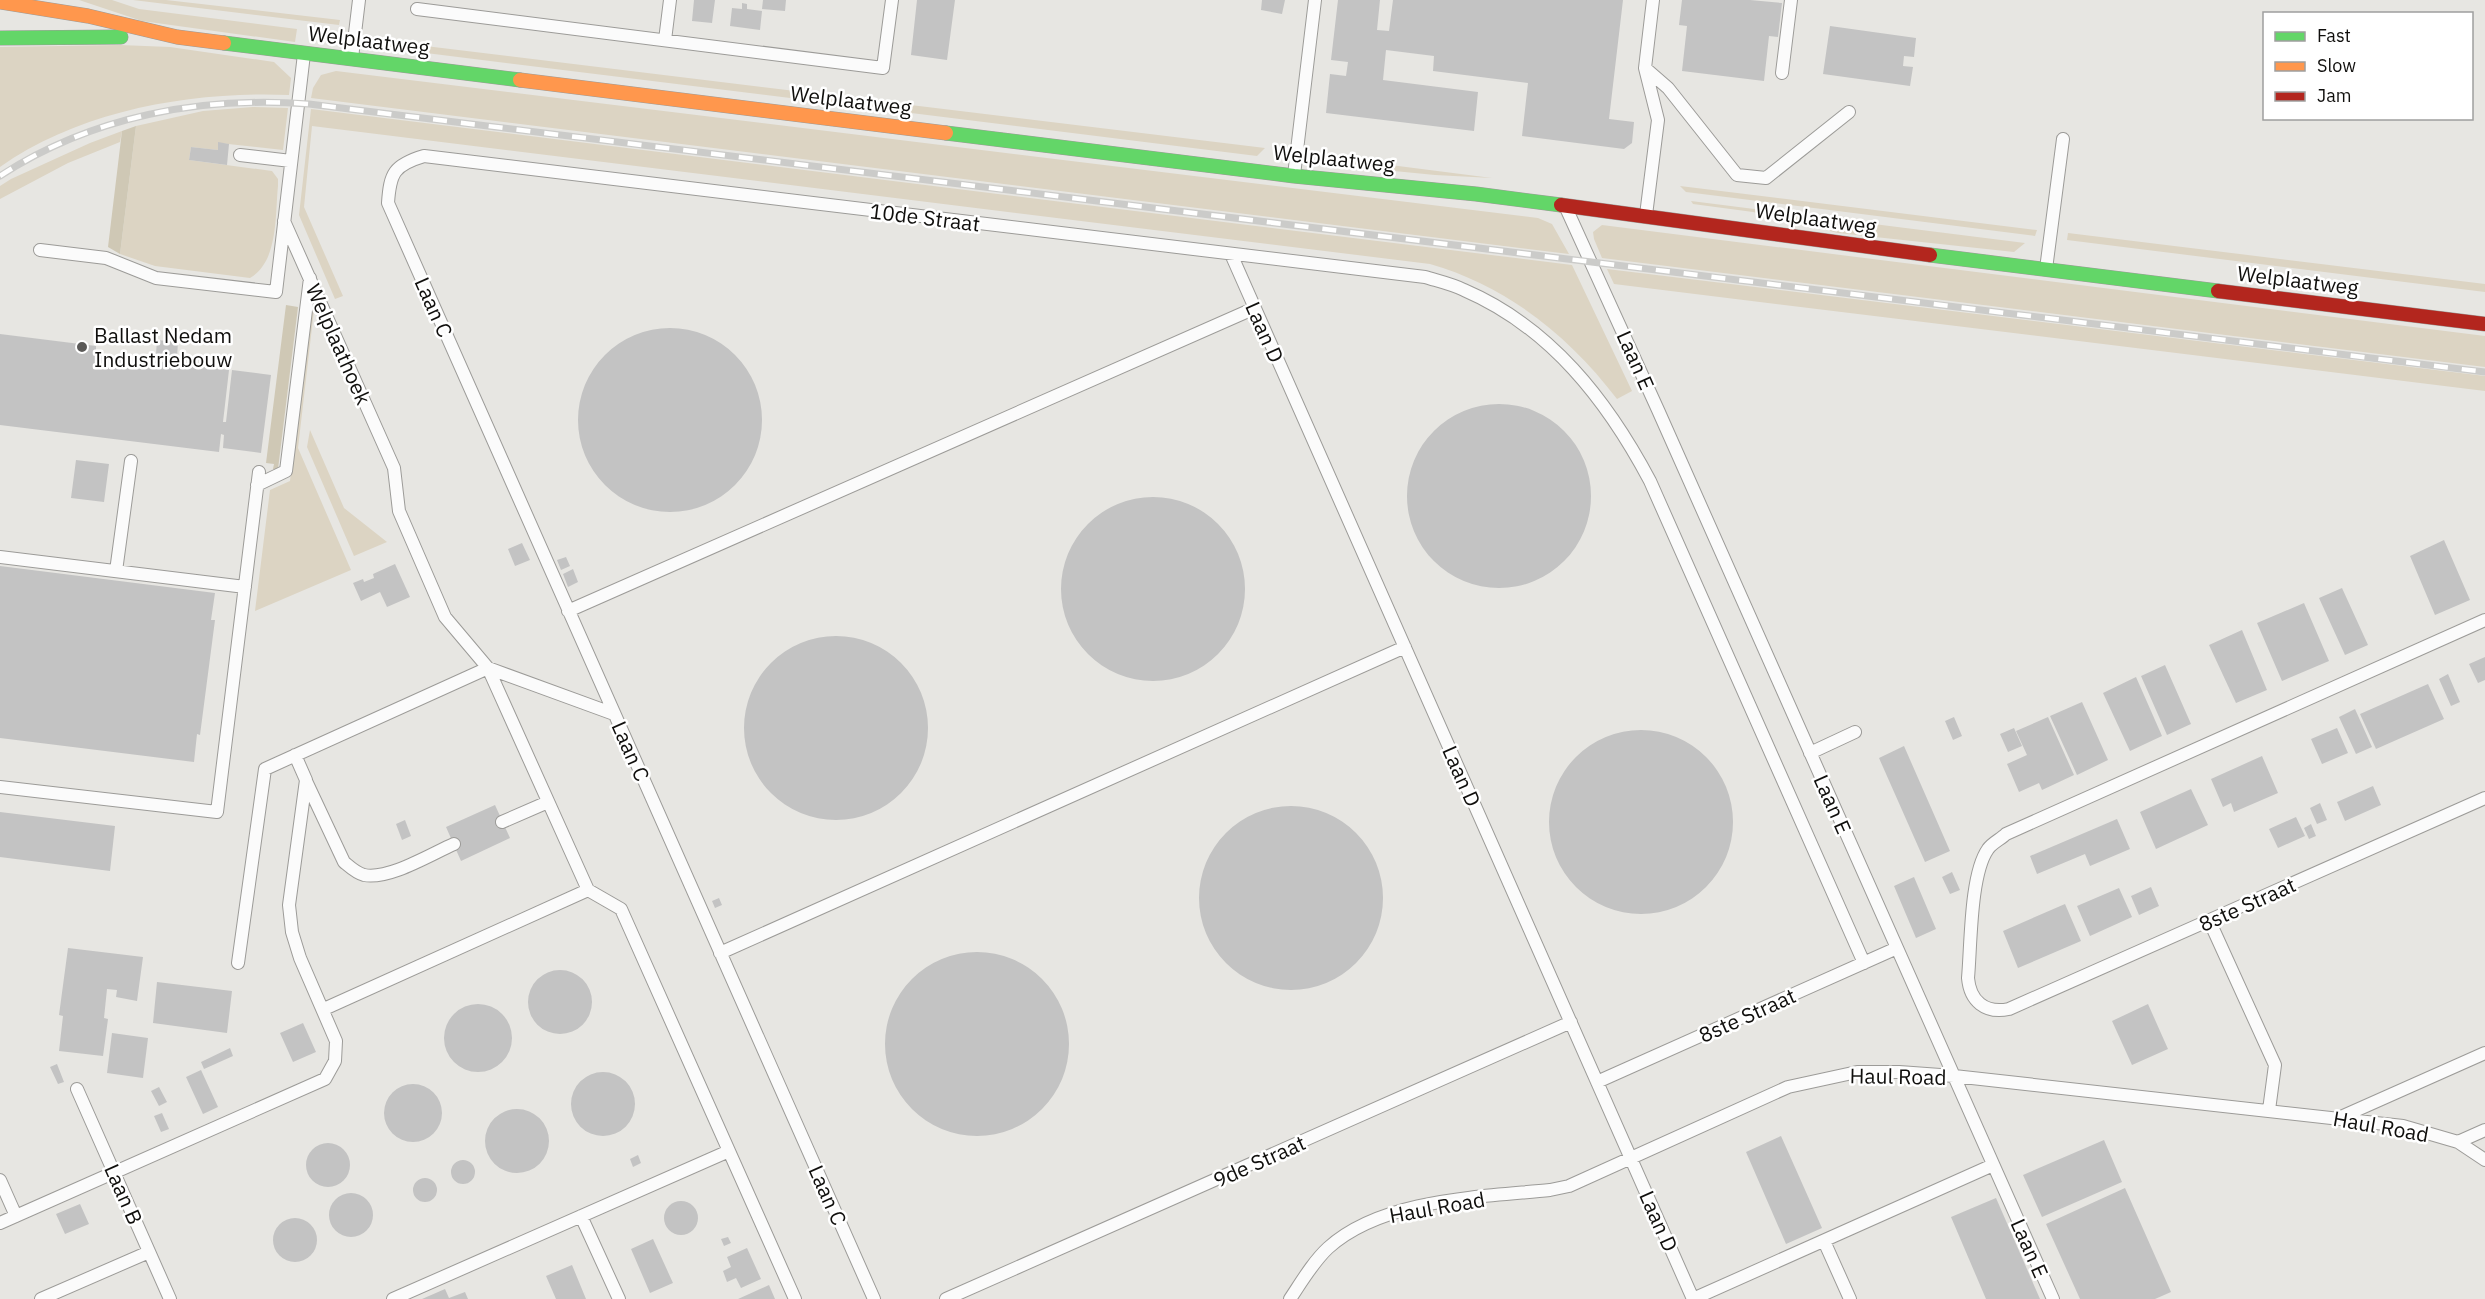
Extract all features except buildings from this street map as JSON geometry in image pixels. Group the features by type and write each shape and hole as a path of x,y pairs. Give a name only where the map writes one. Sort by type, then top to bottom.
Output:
{"street":[{"name":"Welplaatweg","path":"0,2 88,16 177,37 1294,176 1476,194 2046,270 2485,324"},
{"name":"Welplaatweg","path":"0,38 177,37"}],"lane":[{"path":"352,59 359,0"},
{"path":"665,40 670,0"},
{"path":"417,9 883,68 892,0"},
{"path":"1294,176 1315,0"},
{"path":"1646,216 1658,120 1645,68 1653,0"},
{"path":"1782,73 1791,0"},
{"name":"Welplaathoek","path":"40,250 106,258 156,278 276,292 304,53"},
{"path":"1645,68 1668,88 1737,175 1766,178 1849,112"},
{"path":"2046,270 2063,139"},
{"path":"240,155 291,161"},
{"name":"Laan C","path":"424,156 407,161 390,178 388,203 874,1299"},
{"name":"10de Straat","path":"424,156 1425,278 1480,297 1539,336 1568,362 1597,395 1633,450 1650,481 1864,963"},
{"name":"Laan E","path":"1566,206 2053,1299"},
{"name":"Welplaathoek","path":"284,221 394,468 399,511 445,617 488,668"},
{"name":"Laan D","path":"1231,254 1598,1082 1628,1159 1693,1299"},
{"path":"257,485 286,471 310,277"},
{"path":"568,611 1255,308"},
{"path":"116,571 130,461"},
{"path":"0,787 217,812 259,472"},
{"path":"0,557 245,587"},
{"name":"8ste Straat","path":"2485,620 2006,834 1988,849 1980,868 1976,889 1969,991 1982,1006 2000,1011 2009,1009 2485,798"},
{"path":"720,953 1405,646"},
{"path":"488,668 588,890 621,909 795,1299"},
{"path":"238,963 265,769 488,668 614,714"},
{"path":"1810,753 1855,732"},
{"path":"296,755 344,862 352,870 363,875 388,874 454,844"},
{"path":"0,1223 325,1079 335,1061 337,1050 333,1031 300,958 292,932 289,905 306,780"},
{"path":"502,822 548,802"},
{"path":"324,1010 588,890"},
{"path":"2209,920 2275,1065 2269,1110"},
{"name":"8ste Straat","path":"1598,1082 1897,948"},
{"name":"9de Straat","path":"946,1299 1571,1022"},
{"path":"2339,1118 2485,1053"},
{"name":"Haul Road","path":"1290,1299 1314,1262 1329,1247 1365,1222 1392,1212 1424,1205 1569,1186 1788,1087 1823,1077 1857,1071 1954,1076 2403,1126 2458,1142 2485,1160"},
{"name":"Laan B","path":"77,1089 170,1299"},
{"path":"2458,1142 2485,1130"},
{"path":"393,1299 729,1151"},
{"path":"1693,1299 1993,1165"},
{"path":"0,1180 16,1216"},
{"path":"581,1216 619,1299"},
{"path":"1824,1241 1850,1299"},
{"path":"41,1299 149,1252"}],"shaded area":[{"path":"79,0 112,0 139,9 297,29 295,42 142,21"},
{"path":"133,0 166,0 340,20 339,25"},
{"path":"384,41 1265,148 1257,156 386,48"},
{"path":"120,45 170,47 274,62 291,78 289,95 214,97 138,108 66,131 32,147 0,167 0,47"},
{"path":"336,71 1538,218 1552,224 1569,254 311,98 313,88 321,75"},
{"path":"253,107 288,108 283,150 219,143 218,150 191,147 189,160 272,171 278,179 274,236 271,249 259,270 250,278 155,266 120,254 136,126 203,111"},
{"path":"311,109 1572,265 1632,391 1617,399 1578,354 1534,316 1485,286 1430,264 312,126 304,207 343,296 335,299 299,215"},
{"path":"136,126 120,254 108,247 122,131"},
{"path":"122,131 120,142 68,163 0,199 0,186 11,179"},
{"path":"1320,156 1492,178 1323,164"},
{"path":"1680,186 2037,230 2035,236 1686,192"},
{"path":"1691,201 2025,243 2014,252 1838,233 1753,212 1693,204"},
{"path":"1602,225 2485,336 2485,367 1602,258 1593,232"},
{"path":"2068,233 2485,284 2485,292 2067,240"},
{"path":"1607,269 2485,376 2485,391 1614,284"},
{"path":"286,305 298,307 278,469 273,469 274,464 266,463"},
{"path":"310,309 314,310 298,448 351,570 255,611 270,490 290,481"},
{"path":"310,430 344,508 387,542 354,556 307,447"}],"railway":[{"path":"0,176 35,155 72,138 148,114 228,103 309,104 2485,372"}],"traffic: fast":[{"path":"0,38 121,37"},
{"path":"224,43 520,80"},
{"path":"946,133 1294,176 1561,205"},
{"path":"1930,255 2218,291"}],"traffic: slow":[{"path":"0,2 88,16 177,37 224,43"},
{"path":"520,80 946,133"}],"traffic: jam":[{"path":"1561,205 1930,255"},
{"path":"2218,291 2485,324"}],"place":[{"name":"Ballast Nedam Industriebouw","path":"82,347"}]}
